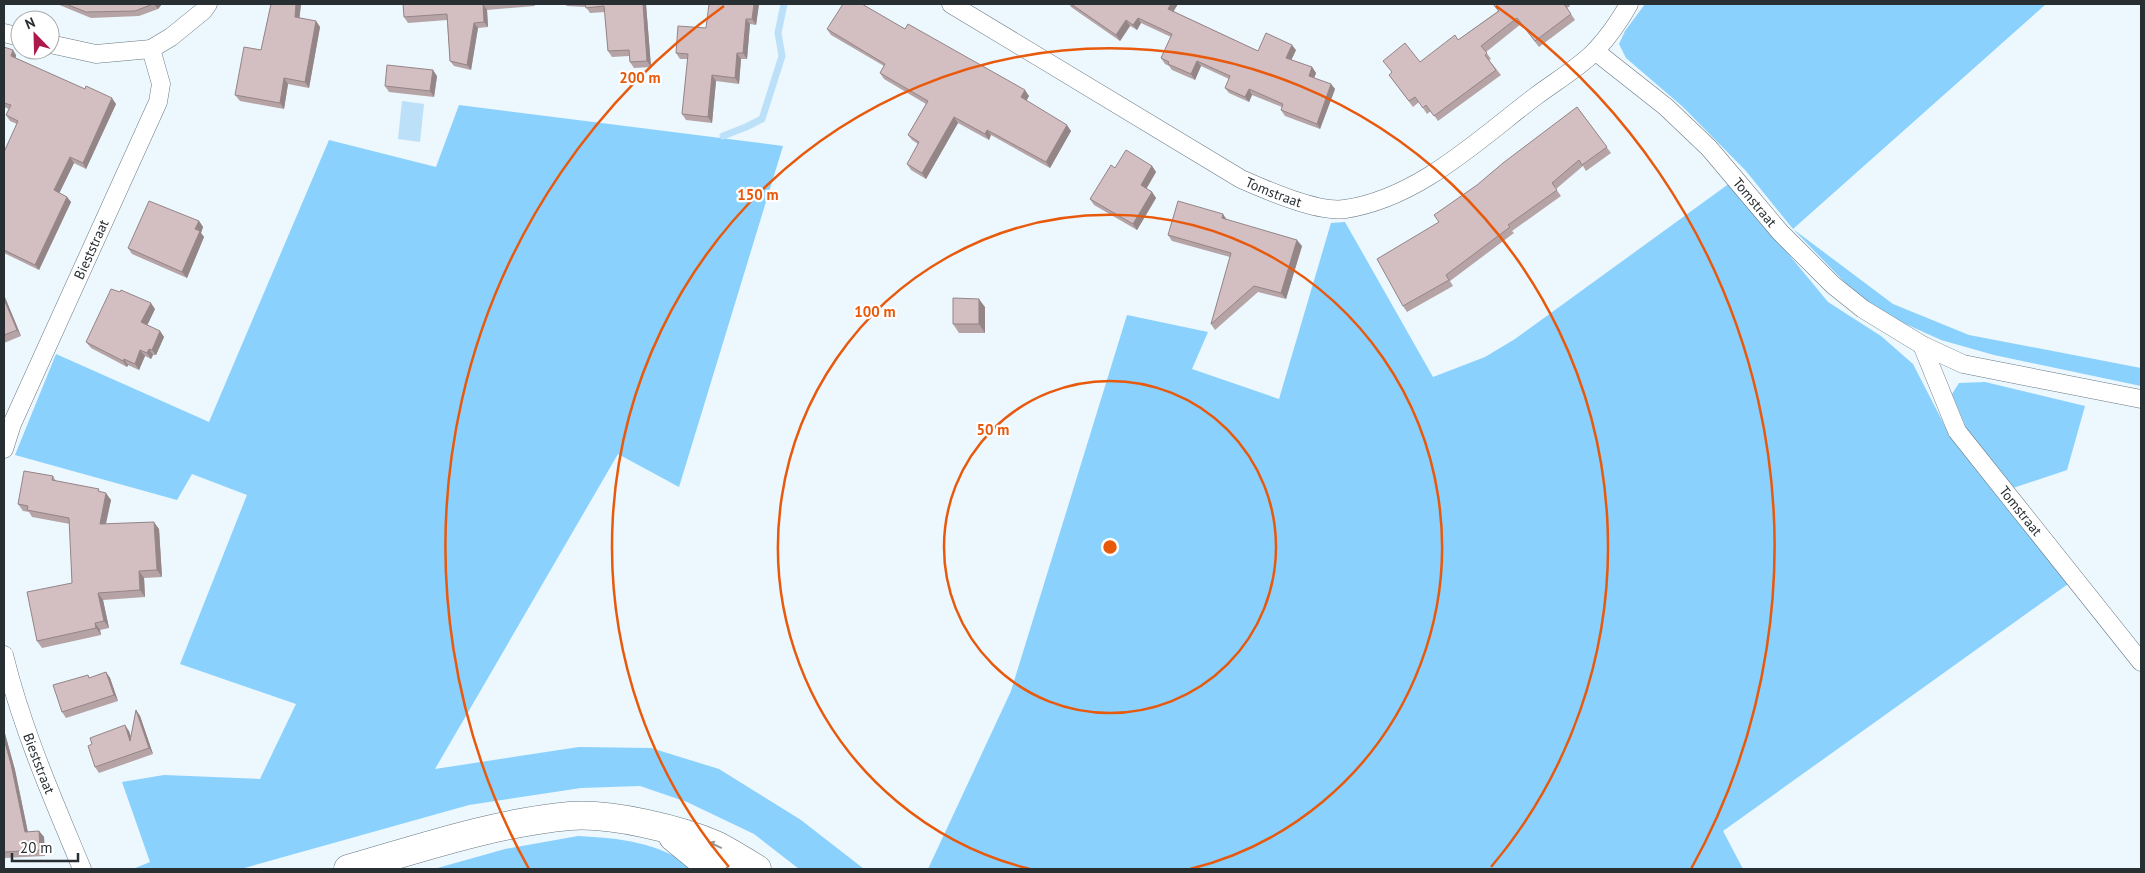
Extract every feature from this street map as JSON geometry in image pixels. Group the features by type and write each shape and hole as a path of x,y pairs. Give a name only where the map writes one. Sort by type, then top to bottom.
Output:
{"highway":[{"path":"348,869 503,826 570,816 601,816 636,822 701,839 718,846 757,869"},
{"path":"662,829 712,869"}],"street":[{"path":"60,46 96,54 152,49 171,37 203,11 208,4"},
{"name":"Tomstraat","path":"951,4 1240,179 1278,196 1315,206 1343,210 1375,202 1406,191 1437,171 1595,51 1629,4"},
{"name":"Bieststraat","path":"4,449 12,424 158,102 161,84 152,49"},
{"name":"Tomstraat","path":"1595,51 1666,107 1709,148 1780,232 1833,285 1863,310 1922,345 1963,364 2141,399"},
{"name":"Tomstraat","path":"1922,345 1957,432 2141,662"},
{"name":"Bieststraat","path":"4,655 17,704 82,869"}],"shaded area":[{"path":"1645,4 2046,4 1793,229 1746,171 1683,107 1626,58 1619,44 1625,31"},
{"path":"402,101 424,104 420,142 398,139"},
{"path":"459,105 783,146 679,487 618,454 435,769 579,747 651,748 719,769 801,820 864,869 799,869 754,834 687,802 640,786 581,788 469,805 241,869 133,869 150,862 122,782 164,775 260,779 296,704 180,664 247,495 192,474 177,500 15,455 56,354 209,422 329,140 436,167"},
{"path":"1730,183 1828,302 1881,336 1913,364 1949,434 2068,584 1723,831 1743,869 928,869 1011,691 1127,315 1208,332 1192,369 1279,399 1331,223 1345,222 1433,377 1485,357 1515,339"},
{"path":"1793,229 1893,304 1969,335 2141,368 2141,386 1994,355 1941,340 1899,321 1858,296"},
{"path":"1985,382 2085,406 2067,470 2013,488 1969,435 1952,394 1959,383"},
{"path":"578,836 624,840 653,847 681,860 693,869 434,869 505,849"}],"building":[{"path":"66,4 153,4 135,11 86,12"},
{"path":"271,4 296,4 295,17 316,21 305,82 284,78 280,103 235,95 244,47 261,50"},
{"path":"403,4 483,4 484,22 474,23 467,65 450,61 447,14 404,17"},
{"path":"585,4 643,4 647,61 630,62 629,50 608,51 604,6 586,8"},
{"path":"709,4 754,4 752,19 746,19 743,53 737,53 735,78 712,75 708,117 682,114 688,54 676,53 678,26 706,28"},
{"path":"843,4 862,4 905,29 908,24 1025,90 1021,97 1067,125 1046,162 987,130 985,134 954,117 922,173 907,164 919,142 908,135 928,101 880,73 885,64 827,29"},
{"path":"1071,4 1171,4 1168,9 1258,51 1266,33 1292,45 1286,58 1312,67 1309,76 1331,84 1317,124 1281,110 1283,104 1249,89 1245,97 1225,88 1230,76 1197,61 1191,74 1168,64 1169,62 1161,58 1172,34 1138,18 1133,25 1126,20 1116,35"},
{"path":"1493,4 1564,4 1571,14 1535,41 1517,18 1481,46 1496,70 1434,116 1426,105 1423,108 1415,97 1409,101 1389,75 1392,72 1383,61 1405,43 1420,62 1455,35 1458,40 1499,11"},
{"path":"4,47 10,49 10,60 20,60 85,89 86,86 112,98 83,163 70,157 54,190 67,197 35,265 4,250 4,152 18,121 6,115 11,105 4,103"},
{"path":"387,65 433,70 430,91 385,86"},
{"path":"1577,107 1607,147 1582,165 1579,160 1552,183 1557,190 1508,225 1510,227 1446,275 1449,280 1403,306 1377,259 1439,222 1434,215 1477,185"},
{"path":"1126,150 1152,166 1141,185 1152,192 1133,224 1090,199 1111,165 1115,168"},
{"path":"149,201 199,221 195,229 200,231 182,272 128,248"},
{"path":"1178,201 1223,214 1222,218 1297,240 1281,293 1254,286 1211,324 1231,253 1168,235"},
{"path":"111,289 120,292 121,290 151,303 141,322 160,331 152,350 149,349 147,353 140,350 135,364 124,359 123,361 86,342"},
{"path":"953,298 979,299 979,324 953,324"},
{"path":"4,299 17,330 4,335"},
{"path":"24,471 53,476 52,480 99,489 98,491 106,493 100,524 154,522 157,570 139,571 140,590 98,593 104,621 95,623 96,628 37,641 27,592 72,583 69,518 27,510 28,506 18,504"},
{"path":"106,672 114,695 62,712 53,685 88,675 89,678"},
{"path":"136,710 149,748 95,767 88,746 92,744 90,738 125,725 130,741"},
{"path":"4,739 25,832 39,831 40,850 4,852"}],"waterway":[{"path":"723,136 762,119 782,56 778,33 784,4"}]}
